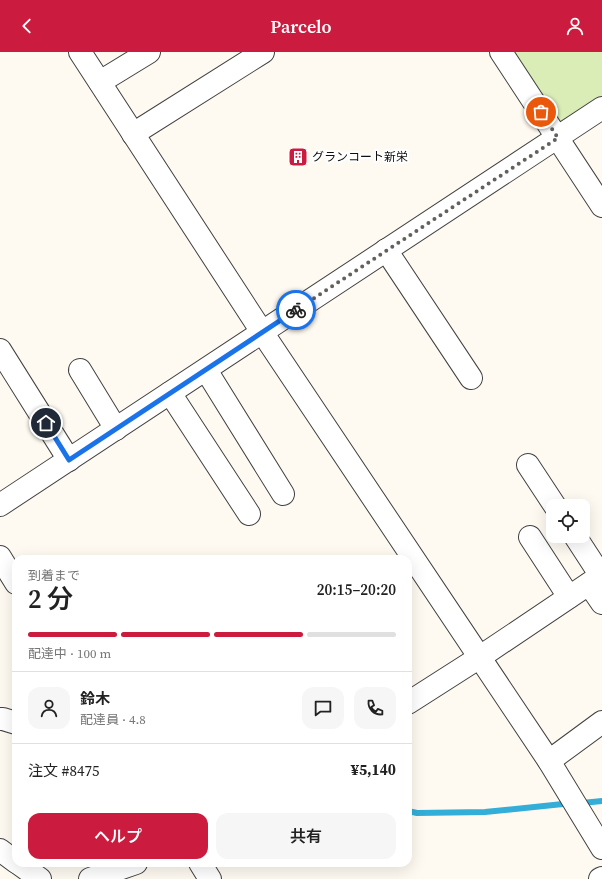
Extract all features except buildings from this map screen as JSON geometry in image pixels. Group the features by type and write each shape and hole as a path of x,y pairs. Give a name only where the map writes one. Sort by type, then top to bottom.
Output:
{"street":[{"path":"80,52 262,332 412,555"},
{"path":"100,82 149,52"},
{"path":"133,134 263,52"},
{"path":"501,52 602,206"},
{"path":"0,505 602,108"},
{"path":"386,250 471,378"},
{"path":"0,350 69,460"},
{"path":"80,370 116,429"},
{"path":"206,370 283,494"},
{"path":"170,393 249,514"},
{"path":"528,465 550,499"},
{"path":"530,537 569,597"},
{"path":"579,543 597,578 602,603"},
{"path":"412,556 549,761 602,848"},
{"path":"0,557 12,576"},
{"path":"412,700 480,657 597,578"},
{"path":"0,719 12,722"},
{"path":"549,761 602,722"},
{"path":"0,850 12,858"},
{"path":"24,867 40,879"},
{"path":"90,879 124,867"},
{"path":"202,867 210,879"}],"green space":[{"path":"511,52 602,52 602,101 557,125"}],"waterway":[{"path":"582,803 602,801"},
{"path":"412,812 485,812 563,804"}],"way so far":[{"path":"296,310 558,138 541,112"}],"place":[{"name":"グランコート新栄","path":"298,157"}],"route":[{"path":"46,423 69,460 296,310"}]}
